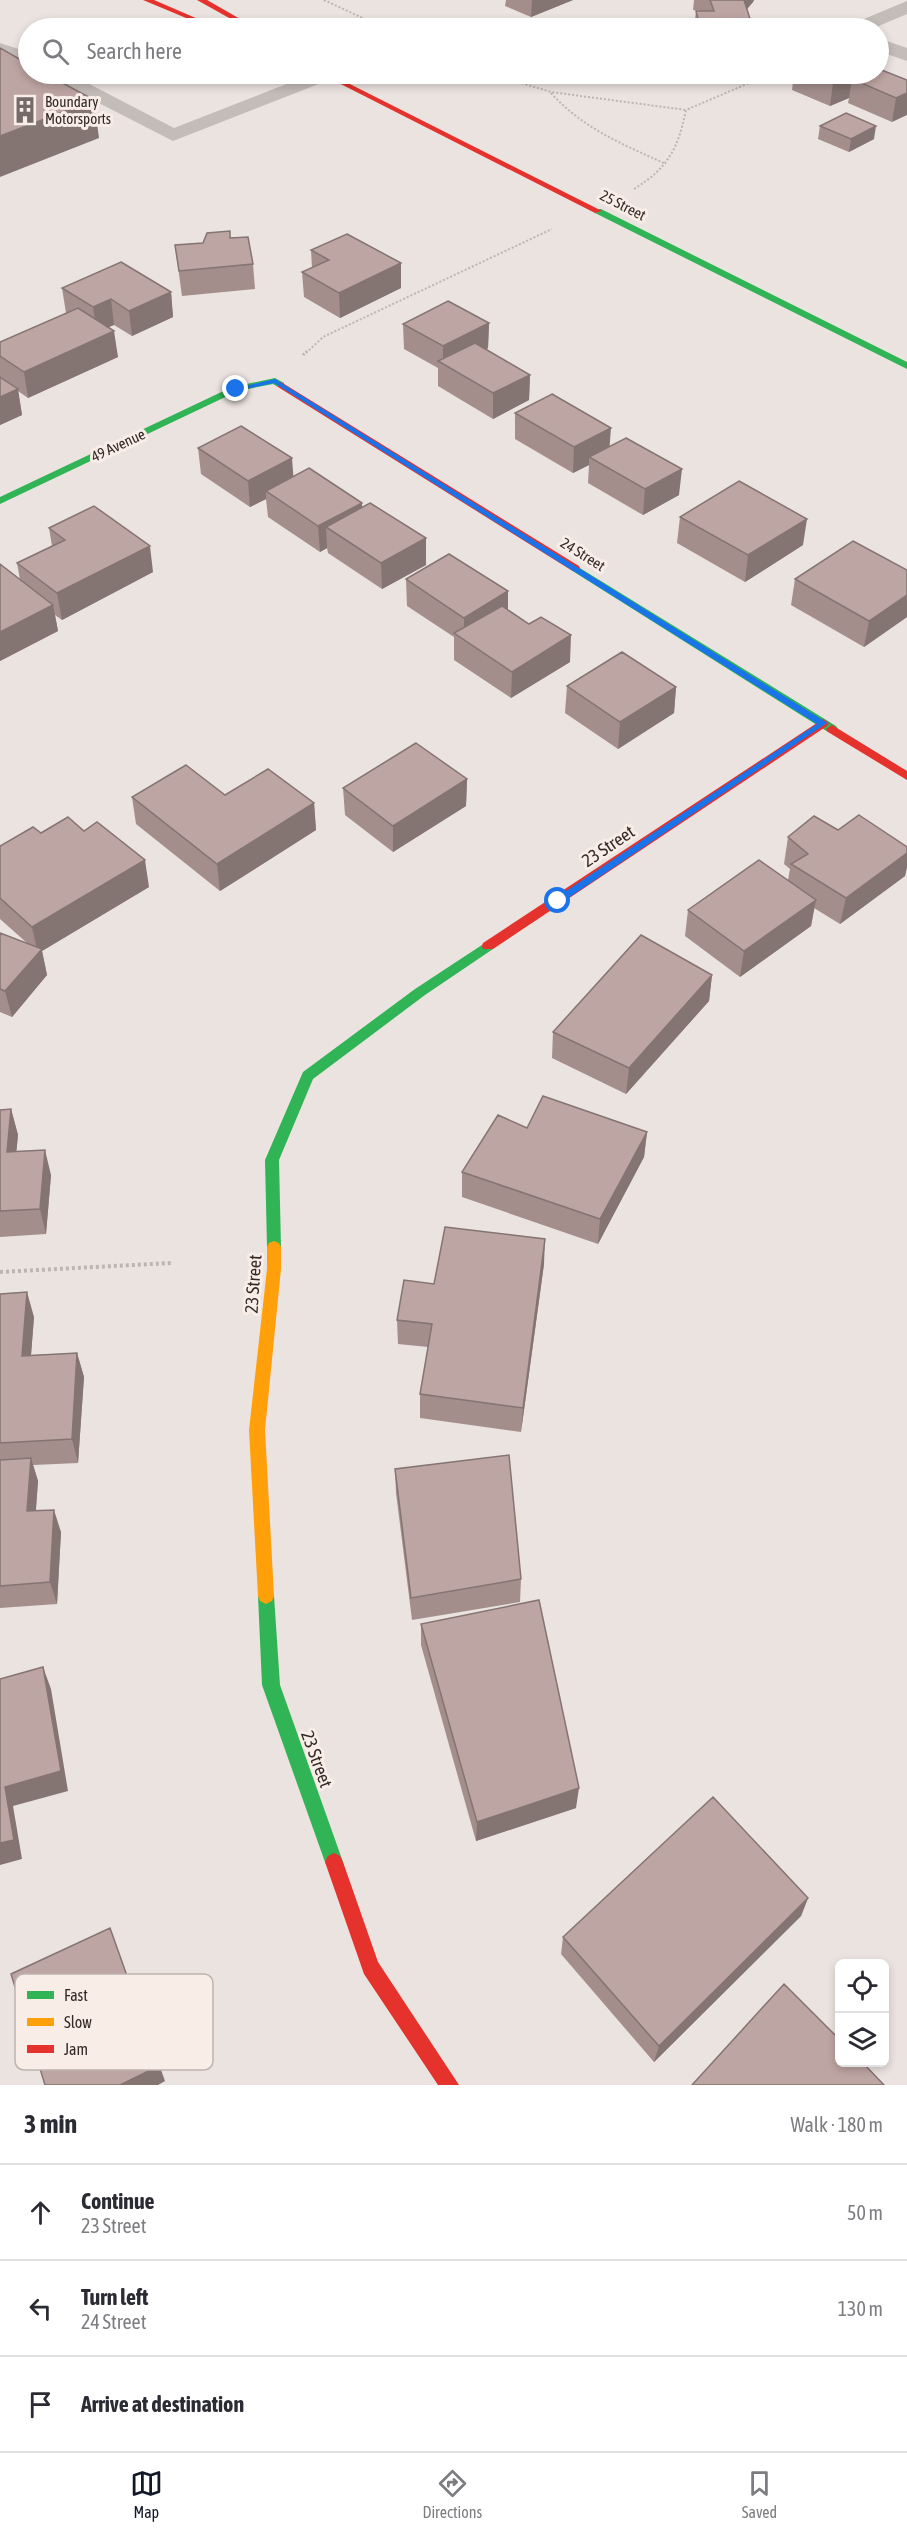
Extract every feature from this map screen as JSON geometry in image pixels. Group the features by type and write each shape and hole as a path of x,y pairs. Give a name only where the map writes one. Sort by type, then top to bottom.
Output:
{"street":[{"path":"147,0 191,18"},
{"path":"201,0 234,18"},
{"path":"882,18 907,7"},
{"path":"889,48 907,55"},
{"name":"25 Street","path":"346,84 907,366"},
{"name":"24 Street","path":"236,389 275,381 907,776"},
{"name":"49 Avenue","path":"0,501 236,389"},
{"name":"23 Street","path":"449,2085 371,1967 271,1684 257,1430 274,1269 272,1160 308,1076 420,992 823,723"}],"lane":[{"path":"0,48 18,54"},
{"path":"76,84 173,135 301,84"}],"path":[{"path":"324,0 363,18"},
{"path":"524,84 551,92 686,110 747,84"},
{"path":"551,92 562,107 590,127 666,165"},
{"path":"634,189 652,178 666,165 681,138 686,110"},
{"path":"315,345 323,337 561,225"},
{"path":"0,1272 171,1263"}],"building":[{"path":"710,0 744,0 750,18 698,18 696,11 714,11"},
{"path":"0,48 18,58 18,84 64,84 94,100 0,136"},
{"path":"889,73 907,80 907,93 896,98 864,84 889,84"},
{"path":"846,113 876,126 851,139 820,126"},
{"path":"230,231 230,238 248,237 253,264 179,271 175,245 203,243 207,233"},
{"path":"347,234 401,263 339,293 302,272 329,260 311,250"},
{"path":"121,262 171,292 129,311 111,299 93,307 62,288"},
{"path":"448,301 489,323 443,346 403,324"},
{"path":"78,308 114,331 24,372 0,356 0,342"},
{"path":"475,343 530,375 493,393 438,361"},
{"path":"0,377 18,389 0,397"},
{"path":"552,394 611,428 574,447 515,413"},
{"path":"241,426 292,458 248,481 198,448"},
{"path":"626,438 682,469 645,489 589,457"},
{"path":"309,468 362,503 318,526 266,491"},
{"path":"739,481 807,519 748,555 680,517"},
{"path":"370,503 426,538 381,563 326,527"},
{"path":"94,506 150,546 57,593 17,563 65,540 49,528"},
{"path":"853,541 907,570 907,595 869,621 795,579"},
{"path":"449,554 508,591 464,618 406,579"},
{"path":"0,564 53,605 0,632"},
{"path":"502,606 529,624 541,617 571,635 512,672 454,633"},
{"path":"622,652 676,687 620,722 567,686"},
{"path":"416,743 467,779 393,826 343,788"},
{"path":"186,765 225,795 268,769 314,803 217,864 132,797"},
{"path":"859,815 907,847 907,853 846,898 791,864 808,854 788,837 814,816 838,830"},
{"path":"68,817 84,831 97,822 145,860 32,927 0,898 0,846 33,827 41,833"},
{"path":"759,860 816,900 744,951 688,910"},
{"path":"0,933 42,949 5,991 0,989"},
{"path":"641,935 712,975 629,1068 553,1032"},
{"path":"543,1096 647,1132 600,1219 462,1172 498,1115 527,1128"},
{"path":"11,1109 7,1152 45,1150 40,1209 0,1211 0,1110"},
{"path":"445,1227 545,1239 523,1408 420,1394 432,1324 397,1320 404,1280 434,1284"},
{"path":"27,1292 22,1356 77,1353 72,1439 0,1443 0,1294"},
{"path":"509,1455 521,1579 411,1598 395,1469"},
{"path":"31,1458 27,1511 54,1510 50,1582 0,1586 0,1460"},
{"path":"539,1600 579,1788 477,1822 421,1624"},
{"path":"43,1667 61,1771 5,1787 14,1840 0,1843 0,1679"},
{"path":"713,1797 808,1898 659,2046 563,1937"},
{"path":"110,1928 126,1974 15,1974 15,1987 11,1974"},
{"path":"784,1984 835,2035 835,2067 867,2067 884,2085 692,2085"},
{"path":"40,2070 151,2070 120,2085 45,2085"}],"traffic: fast":[{"path":"598,211 907,366"},
{"path":"0,501 235,389 275,381 281,385"},
{"path":"575,568 832,729"},
{"path":"274,1247 272,1160 308,1076 420,992 488,946"},
{"path":"266,1596 271,1685 334,1862"}],"traffic: slow":[{"path":"266,1596 257,1430 274,1269 274,1247"}],"traffic: jam":[{"path":"147,0 191,18"},
{"path":"201,0 234,18"},
{"path":"345,84 598,211"},
{"path":"281,385 575,568"},
{"path":"488,946 823,723"},
{"path":"832,729 907,776"},
{"path":"334,1862 371,1967 449,2085"}],"place":[{"name":"Boundary Motorsports","path":"25,110"}],"route":[{"path":"236,389 275,381 823,723 558,901"}]}
